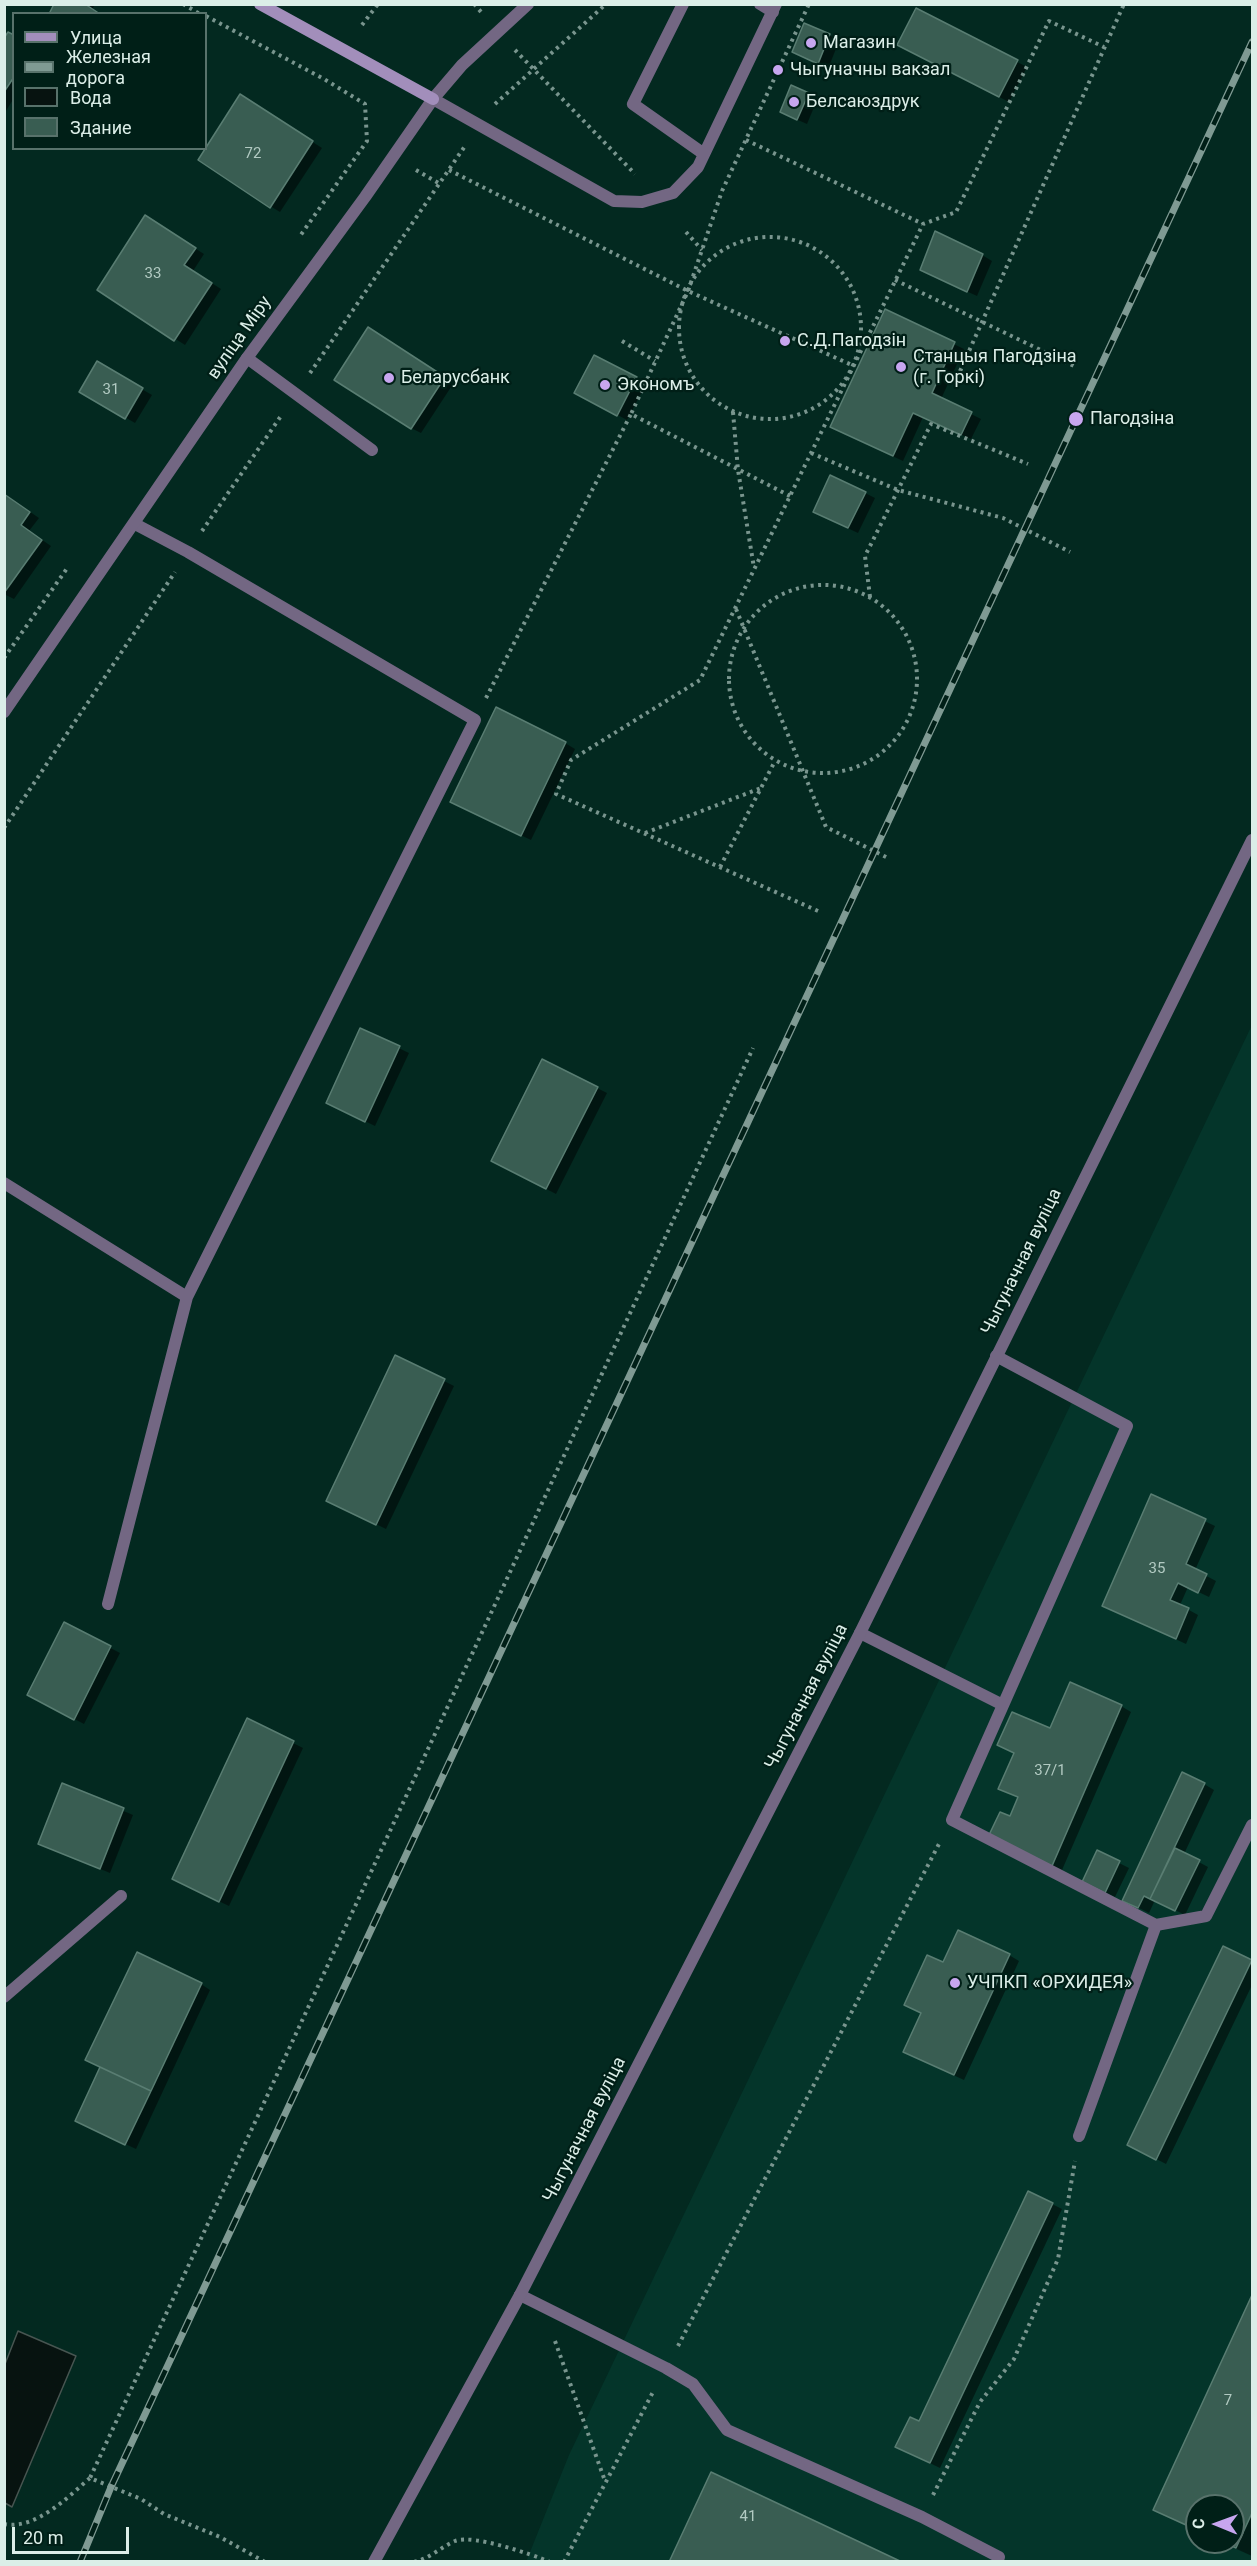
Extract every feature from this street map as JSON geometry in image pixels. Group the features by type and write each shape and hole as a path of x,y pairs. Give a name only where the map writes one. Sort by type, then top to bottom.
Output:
{"main road":[{"path":"260,4 433,99"}],"street":[{"name":"вуліца Міру","path":"4,712 247,358 433,99 462,64 528,4"},
{"path":"684,4 633,104 704,154"},
{"path":"433,99 614,201 642,202 673,193 698,168 775,8 760,4"},
{"path":"247,358 372,450"},
{"path":"108,1604 187,1297 475,720 188,552 135,524"},
{"name":"Чыгуначная вуліца","path":"374,2562 520,2295 860,1633 1252,840"},
{"path":"4,1183 187,1297"},
{"path":"996,1356 1127,1426 952,1820 1156,1925 1206,1916 1252,1825"},
{"path":"860,1633 1003,1706"},
{"path":"4,1996 121,1896"},
{"path":"1079,2136 1156,1925"},
{"path":"520,2295 666,2368 693,2384 727,2430 922,2517 999,2557 997,2562"}],"path":[{"path":"183,4 197,12"},
{"path":"362,25 378,4"},
{"path":"474,4 482,13"},
{"path":"492,106 606,4"},
{"path":"475,720 631,414 688,291 700,270 717,254 738,243 761,237 785,238 808,245 828,258 844,275 856,296 861,320 861,344 854,366 835,392 823,403 802,414 779,419 755,418 733,412 712,399 696,382 685,361 680,337 680,314 688,291 702,250 722,191 809,4"},
{"path":"957,378 1124,4"},
{"path":"207,17 324,79 365,104 367,141 298,238"},
{"path":"818,911 556,794 571,760 700,680 923,224 956,212 1049,21 1104,47"},
{"path":"513,47 640,180"},
{"path":"746,140 923,224"},
{"path":"4,828 188,552 467,142"},
{"path":"416,170 440,183"},
{"path":"449,170 688,291 854,366"},
{"path":"686,231 702,250"},
{"path":"896,280 1074,366"},
{"path":"622,341 655,361"},
{"path":"733,412 738,470 754,569"},
{"path":"631,414 790,496"},
{"path":"870,598 865,556 931,424 1028,464"},
{"path":"811,453 898,490 1003,518 1070,552"},
{"path":"4,658 73,560"},
{"path":"827,585 850,589 870,598 888,612 902,630 912,650 916,673 915,695 909,717 897,737 881,753 862,765 841,772 803,772 775,760 757,747 743,729 733,708 729,686 730,663 737,642 748,622 764,606 783,594 804,587 827,585"},
{"path":"735,608 826,827 890,859"},
{"path":"720,867 775,760"},
{"path":"644,834 761,788"},
{"path":"4,2524 12,2526 38,2518 90,2478 753,1048"},
{"path":"564,2562 952,1820"},
{"path":"922,2517 981,2402 1014,2359 1058,2259 1079,2136"},
{"path":"562,2361 605,2482"},
{"path":"90,2478 141,2499 164,2514 220,2536 265,2562"},
{"path":"414,2562 458,2540 476,2541 521,2551 550,2562"}],"shaded area":[{"path":"1252,1025 1252,2561 526,2562 569,2455"}],"water":[{"path":"18,2331 76,2356 12,2507 5,2503 5,2364"}],"building":[{"path":"54,4 85,4 97,12 50,12"},
{"path":"916,8 1018,60 999,97 897,45"},
{"name":"Магазин","path":"804,23 830,34 818,64 792,52"},
{"path":"8,32 12,34 12,80 4,92 4,38"},
{"name":"Белсаюздрук","path":"791,85 809,93 797,120 780,112"},
{"path":"240,94 313,141 270,208 198,160 204,150 207,150 207,146"},
{"path":"145,215 196,248 184,265 212,283 174,341 97,290"},
{"path":"935,231 983,254 967,292 920,270"},
{"name":"Станцыя Пагодзіна (г. Горкі)","path":"885,309 955,342 932,393 972,412 961,435 913,413 893,456 830,427"},
{"name":"Беларусбанк","path":"368,327 445,377 411,429 334,380"},
{"name":"Экономъ","path":"594,355 637,377 617,416 574,393"},
{"path":"97,361 143,388 125,419 79,392"},
{"path":"830,475 866,492 848,528 813,512"},
{"path":"4,494 30,512 21,525 42,540 4,593"},
{"path":"496,707 566,742 521,836 450,802"},
{"path":"360,1028 400,1046 365,1122 326,1103"},
{"path":"542,1059 598,1087 546,1189 491,1161"},
{"path":"395,1355 445,1379 376,1525 326,1501"},
{"path":"1151,1494 1206,1519 1186,1564 1207,1574 1198,1593 1178,1583 1170,1600 1189,1608 1176,1639 1102,1606"},
{"path":"64,1622 111,1646 74,1720 27,1695"},
{"path":"1070,1682 1122,1705 1052,1866 988,1837 1000,1812 1010,1816 1018,1797 998,1789 1014,1753 997,1745 1012,1712 1050,1728"},
{"path":"247,1718 294,1741 219,1902 172,1879"},
{"path":"1182,1772 1205,1783 1150,1899 1144,1896 1138,1908 1122,1901"},
{"path":"62,1783 124,1808 100,1869 38,1844"},
{"path":"1175,1848 1200,1860 1175,1911 1150,1899"},
{"path":"1097,1850 1120,1861 1105,1893 1082,1882"},
{"name":"УЧПКП «ОРХИДЕЯ»","path":"958,1930 1010,1954 954,2075 903,2052 921,2013 904,2005 927,1955 943,1962"},
{"path":"1223,1946 1252,1960 1156,2160 1127,2145"},
{"path":"137,1952 202,1983 151,2091 85,2060"},
{"path":"100,2067 151,2091 125,2145 75,2121"},
{"path":"1028,2191 1053,2203 930,2463 895,2447 910,2417 919,2421"},
{"path":"1252,2295 1252,2513 1245,2528 1245,2494 1185,2494 1185,2525 1153,2510"},
{"path":"711,2472 902,2562 669,2562"}],"railway":[{"path":"80,2562 111,2487 1252,42"}],"place":[{"name":"Магазин","path":"811,43"},
{"name":"Чыгуначны вакзал","path":"778,70"},
{"name":"Белсаюздрук","path":"794,102"},
{"name":"С.Д.Пагодзін","path":"785,341"},
{"name":"Станцыя Пагодзіна (г. Горкі)","path":"901,367"},
{"name":"Беларусбанк","path":"389,378"},
{"name":"Экономъ","path":"605,385"},
{"name":"Пагодзіна","path":"1076,419"},
{"name":"УЧПКП «ОРХИДЕЯ»","path":"955,1983"}]}
